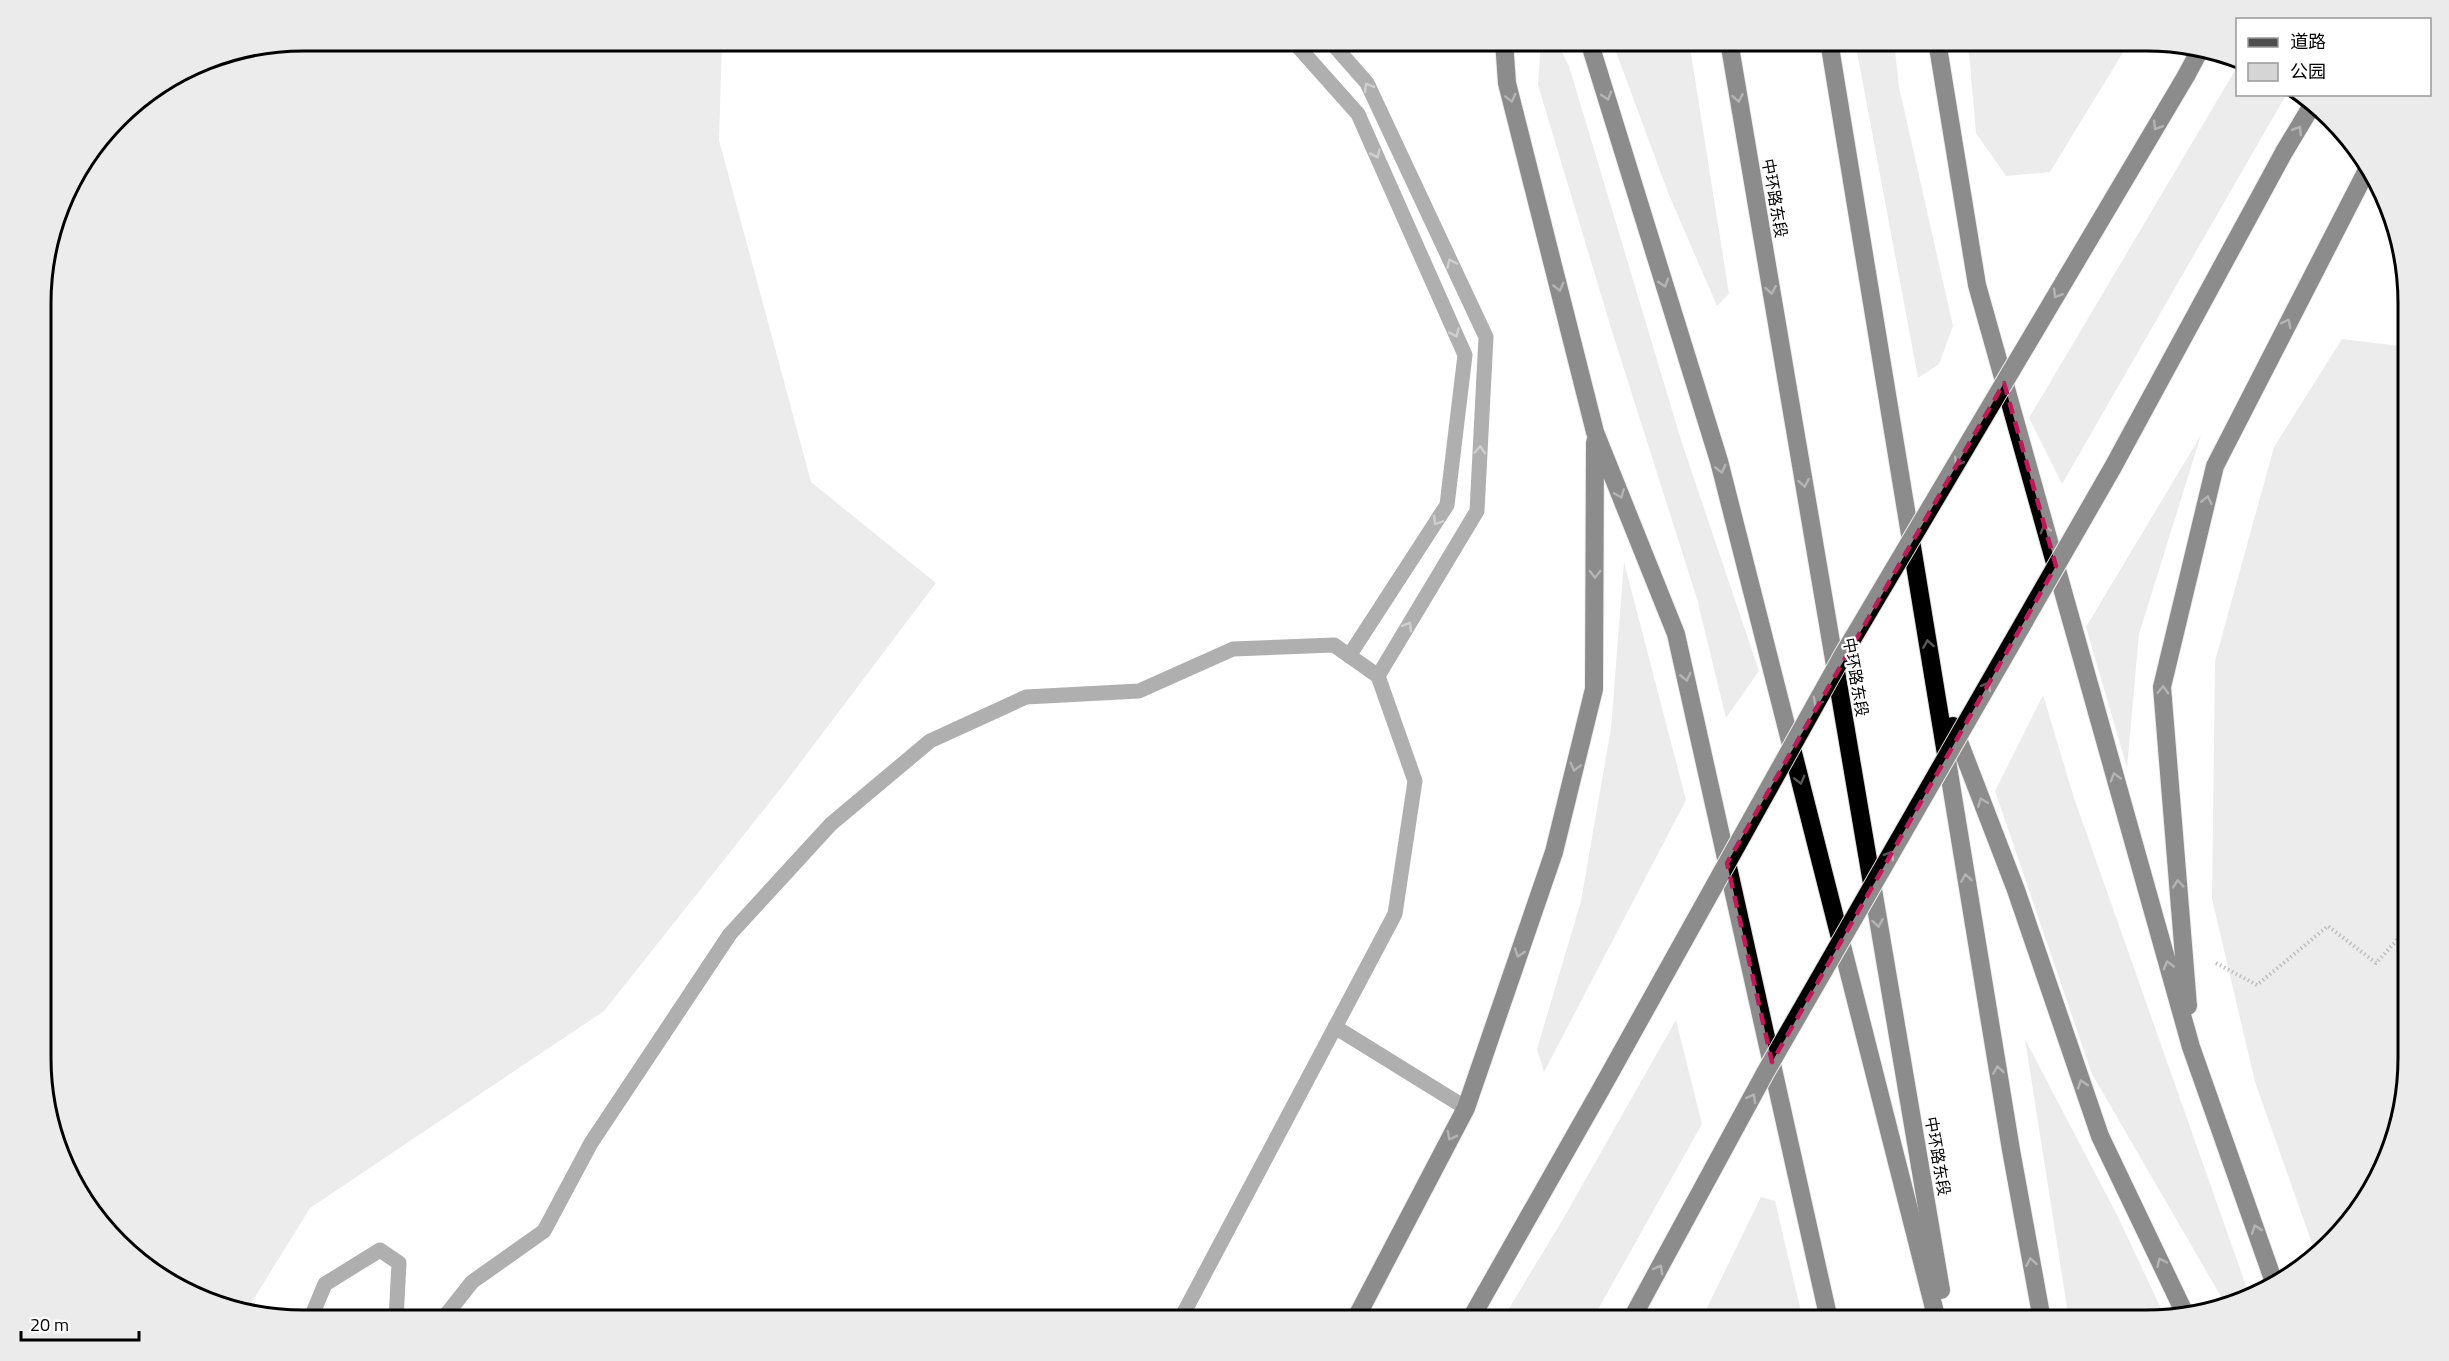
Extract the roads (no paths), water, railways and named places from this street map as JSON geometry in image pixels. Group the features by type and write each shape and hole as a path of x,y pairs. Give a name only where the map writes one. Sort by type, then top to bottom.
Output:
{"highway":[{"path":"1505,51 1507,83 1595,432 1676,634 1827,1310"},
{"path":"1592,51 1719,461 1934,1310"},
{"name":"中环路东段","path":"1731,51 1944,1310"},
{"path":"1831,51 2010,1150 2040,1310"},
{"path":"1939,51 1977,285 2191,1047 2272,1276"},
{"path":"1476,1310 1844,653 2196,56"},
{"path":"1636,1310 1766,1073 2113,467 2284,152 2309,111"},
{"path":"2191,1047 2162,687 2215,466 2364,176"},
{"path":"1360,1310 1466,1108 1554,852 1594,689 1595,432"},
{"path":"1932,670 2016,890 2100,1136 2182,1307"}],"street":[{"path":"1303,51 1358,114 1465,355 1448,505 1349,656"},
{"path":"1339,51 1367,83 1486,337 1477,511 1378,676"},
{"path":"450,1310 472,1282 544,1232 591,1143 730,934 831,824 930,741 1026,696 1139,691 1233,649 1334,645 1378,676 1415,781 1395,914 1185,1310"},
{"path":"1335,1027 1466,1108"},
{"path":"313,1310 325,1284 380,1250 399,1263 397,1310"}]}
